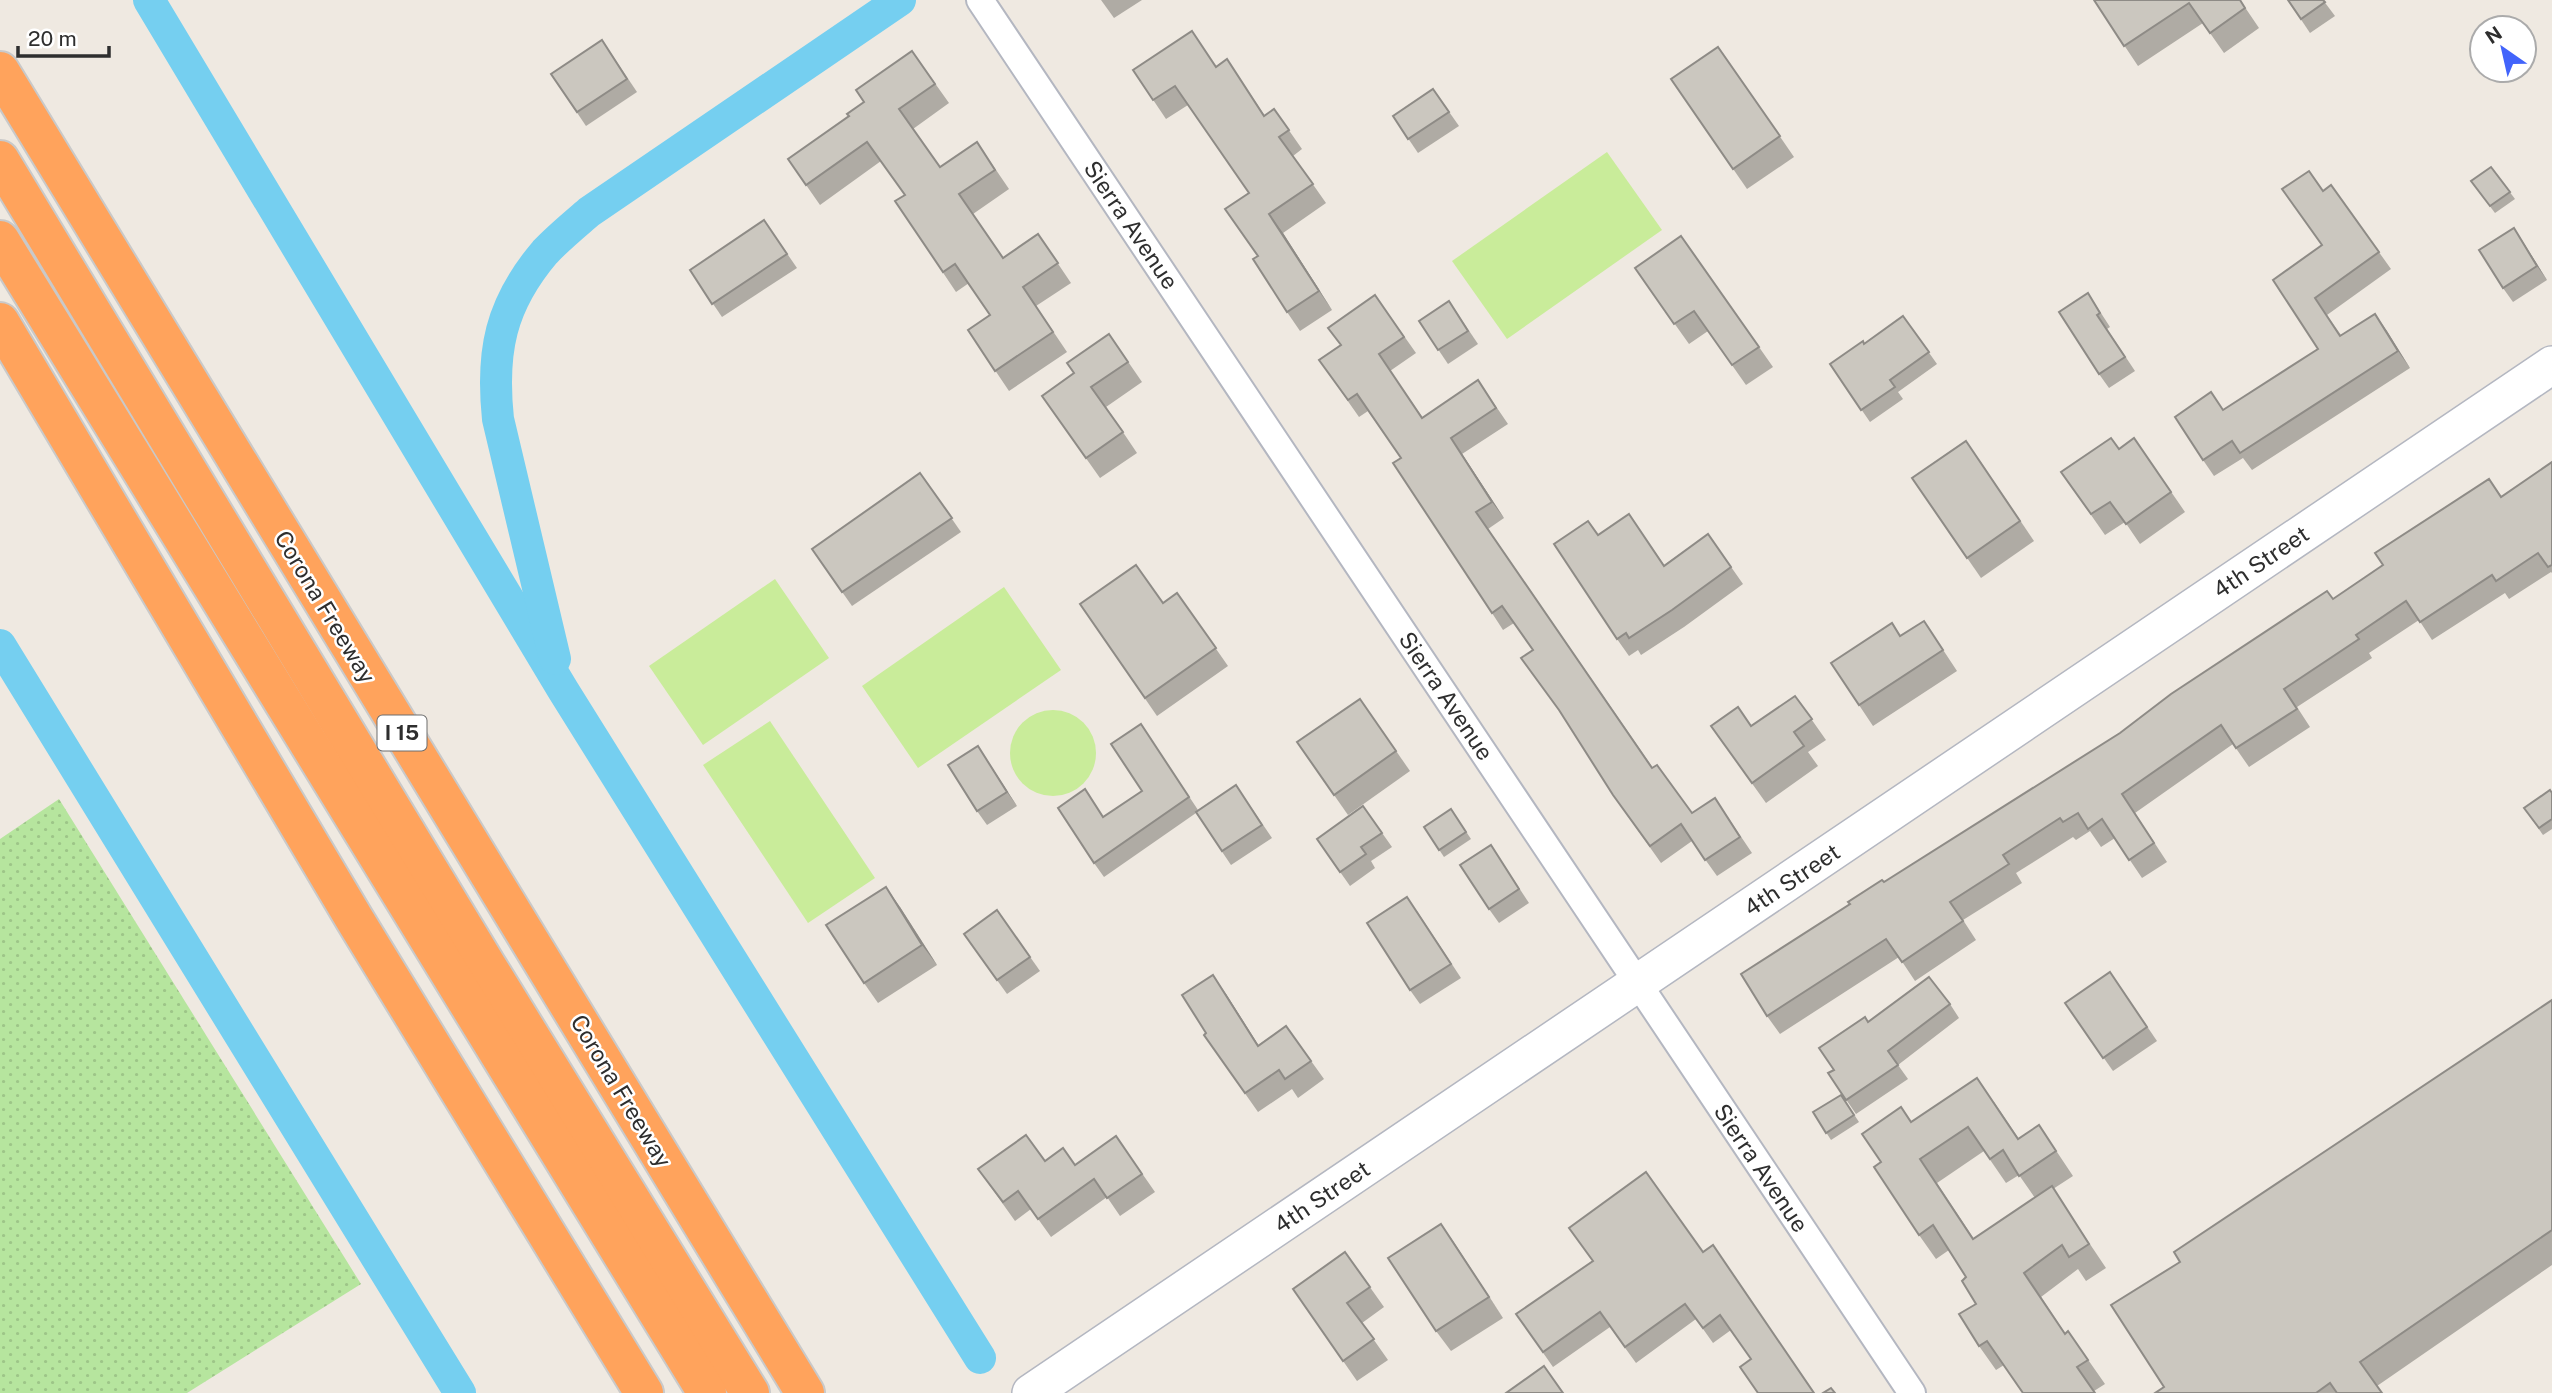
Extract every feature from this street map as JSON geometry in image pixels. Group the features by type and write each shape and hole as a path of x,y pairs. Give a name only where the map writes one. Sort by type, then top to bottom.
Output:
{"highway":[{"name":"Corona Freeway","path":"0,71 805,1393"},
{"path":"0,136 138,300"},
{"path":"0,160 487,966 750,1393"},
{"path":"0,240 707,1393"},
{"path":"0,302 27,367"},
{"path":"0,322 355,920 644,1393"}],"street":[{"name":"Sierra Avenue","path":"980,0 1912,1393"},
{"name":"4th Street","path":"1037,1389 2552,365"}],"green space":[{"path":"1607,152 1662,230 1507,339 1452,261"},
{"path":"775,579 829,658 703,745 649,666"},
{"path":"1004,587 1061,670 918,768 862,686"},
{"path":"1053,710 1077,717 1089,729 1096,753 1089,777 1077,789 1053,796 1029,789 1017,777 1010,753 1017,729 1029,717"},
{"path":"770,721 875,878 808,923 703,765"},
{"path":"59,799 361,1284 187,1393 0,1393 0,839"}],"building":[{"path":"2094,0 2240,0 2245,8 2210,33 2189,3 2124,46"},
{"path":"2288,0 2323,0 2325,2 2301,19"},
{"path":"1192,31 1216,67 1227,59 1264,116 1274,109 1289,130 1279,137 1313,184 1269,214 1319,291 1287,312 1253,259 1258,256 1225,209 1249,193 1175,86 1153,100 1133,70"},
{"path":"602,40 627,79 577,112 551,74"},
{"path":"1718,47 1780,136 1733,169 1671,79"},
{"path":"912,51 935,84 899,109 940,167 977,142 995,170 959,194 1003,258 1038,234 1058,263 1023,287 1053,332 995,371 968,330 990,315 955,264 943,272 895,201 905,195 867,142 806,185 788,159 849,116 847,114 864,102 856,90"},
{"path":"1433,89 1449,112 1408,139 1393,116"},
{"path":"2491,167 2510,192 2490,206 2471,181"},
{"path":"2309,171 2323,191 2331,185 2379,252 2315,298 2340,336 2375,314 2398,351 2240,453 2232,441 2203,460 2175,417 2211,392 2223,410 2318,349 2273,280 2322,245 2282,189"},
{"path":"764,220 787,254 712,304 690,270"},
{"path":"2514,228 2537,266 2503,288 2479,250"},
{"path":"1681,236 1759,347 1732,365 1694,311 1674,324 1635,268"},
{"path":"2088,293 2100,313 2097,315 2125,357 2099,374 2059,312"},
{"path":"1375,295 1404,337 1379,354 1422,418 1478,380 1496,408 1451,438 1492,502 1476,512 1652,768 1657,765 1692,813 1715,798 1740,837 1705,860 1681,824 1650,846 1521,658 1533,650 1502,606 1492,613 1393,463 1401,458 1357,394 1348,400 1319,360 1341,345 1328,328"},
{"path":"1449,301 1468,331 1438,350 1419,321"},
{"path":"1903,316 1929,352 1890,380 1895,387 1861,410 1830,364"},
{"path":"1109,334 1128,362 1091,387 1123,432 1086,458 1042,396 1074,373 1067,363"},
{"path":"2111,438 2119,449 2134,438 2171,492 2126,524 2110,502 2091,514 2061,472"},
{"path":"1966,441 2020,521 1967,558 1912,478"},
{"path":"2552,462 2552,565 2548,567 2538,553 2496,581 2492,575 2420,622 2406,601 2356,635 2359,639 2284,689 2297,709 2236,748 2221,725 2122,794 2154,843 2129,860 2102,819 2088,829 2078,813 2063,822 2060,818 2003,855 2009,864 1950,902 1963,921 1902,962 1886,939 1767,1016 1741,974 1850,904 1848,902 1882,880 1884,882 2120,733 2171,694 2327,591 2333,599 2383,565 2375,553 2489,479 2501,497"},
{"path":"920,473 952,518 842,592 812,549"},
{"path":"1629,514 1664,566 1708,534 1731,567 1629,638 1626,633 1617,639 1554,544 1588,521 1598,535"},
{"path":"1136,565 1163,603 1177,593 1216,648 1145,698 1080,604"},
{"path":"1924,621 1943,650 1859,705 1831,663 1892,623 1900,636"},
{"path":"1795,696 1812,719 1794,732 1804,746 1752,783 1711,726 1738,707 1751,726"},
{"path":"1360,699 1396,751 1334,795 1297,742"},
{"path":"1141,724 1189,797 1094,863 1058,808 1085,789 1103,817 1142,791 1111,744"},
{"path":"978,746 1007,792 977,811 948,765"},
{"path":"1236,785 1262,825 1222,851 1196,812"},
{"path":"2550,790 2552,819 2539,828 2524,808"},
{"path":"1363,806 1382,833 1361,847 1366,854 1340,872 1317,839"},
{"path":"1451,809 1466,832 1439,850 1424,827"},
{"path":"1491,845 1519,889 1489,909 1460,865"},
{"path":"886,887 922,945 864,983 826,925"},
{"path":"1407,897 1451,964 1410,990 1367,923"},
{"path":"997,910 1030,957 997,980 964,934"},
{"path":"2110,972 2147,1027 2103,1058 2065,1003"},
{"path":"1213,975 1258,1046 1286,1026 1311,1061 1285,1079 1279,1070 1245,1093 1204,1035 1206,1033 1182,995"},
{"path":"1929,977 1950,1004 1888,1051 1898,1065 1846,1100 1828,1073 1834,1070 1819,1048 1865,1017 1868,1022"},
{"path":"2552,1000 2552,1230 2360,1362 2382,1393 2337,1393 2330,1383 2316,1393 2155,1393 2164,1387 2111,1305 2180,1262 2174,1252"},
{"path":"1977,1078 2018,1139 2039,1125 2056,1151 2019,1176 2003,1150 1990,1159 1968,1127 1920,1159 1973,1239 2052,1186 2089,1244 2069,1257 2062,1245 2024,1273 2065,1334 2068,1331 2088,1360 2077,1367 2095,1393 2023,1393 1987,1341 1979,1346 1959,1314 1976,1304 1962,1281 1966,1277 1933,1225 1919,1235 1874,1167 1881,1162 1862,1134 1901,1107 1911,1122"},
{"path":"1841,1095 1854,1115 1826,1133 1813,1112"},
{"path":"1026,1135 1045,1161 1063,1148 1075,1165 1116,1136 1142,1174 1107,1198 1094,1179 1038,1219 1018,1191 1003,1202 978,1169"},
{"path":"1646,1172 1703,1252 1713,1245 1814,1393 1758,1393 1740,1367 1751,1359 1720,1315 1703,1328 1685,1304 1625,1347 1600,1312 1543,1352 1516,1314 1593,1261 1569,1228"},
{"path":"1441,1224 1489,1297 1436,1331 1388,1258"},
{"path":"1345,1252 1370,1287 1347,1303 1374,1339 1343,1361 1293,1289"},
{"path":"1544,1366 1563,1393 1506,1393"}],"waterway":[{"path":"149,0 563,690 980,1358"},
{"path":"555,659 498,419 498,351 502,330 518,291 545,252 589,212 900,0"},
{"path":"0,645 460,1393"}]}
